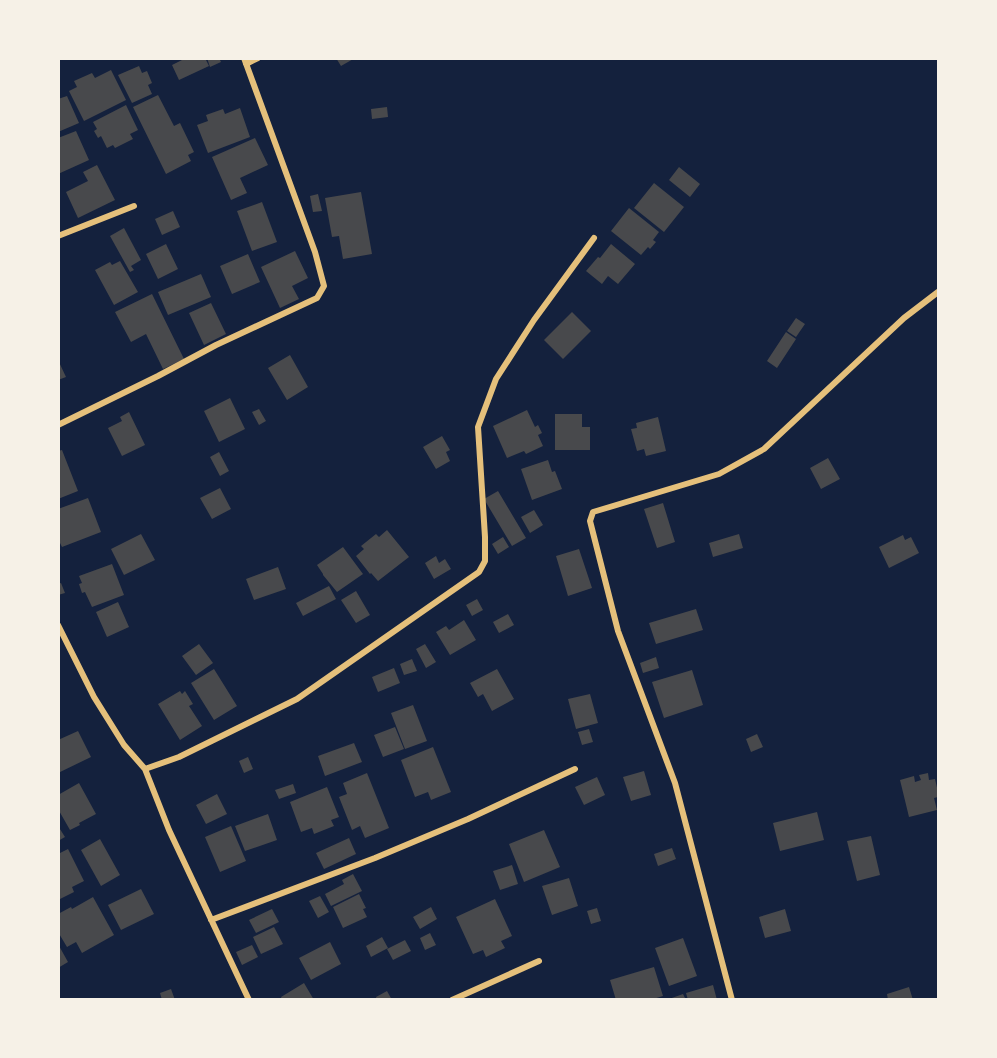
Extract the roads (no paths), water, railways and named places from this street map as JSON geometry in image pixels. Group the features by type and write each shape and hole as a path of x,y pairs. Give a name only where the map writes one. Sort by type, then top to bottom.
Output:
{"street":[{"path":"58,425 216,345 317,298 324,286 315,252 245,61 258,58"},
{"path":"58,236 134,206"},
{"path":"145,769 179,757 297,699 479,572 485,561 485,537 478,427 496,379 534,320 594,238"},
{"path":"732,999 675,783 618,631 590,521 593,512 719,474 764,449 904,318 939,292"},
{"path":"58,625 94,697 124,745 145,769 169,830 249,999"},
{"path":"211,920 375,858 468,819 575,769"},
{"path":"452,999 539,961"}]}
